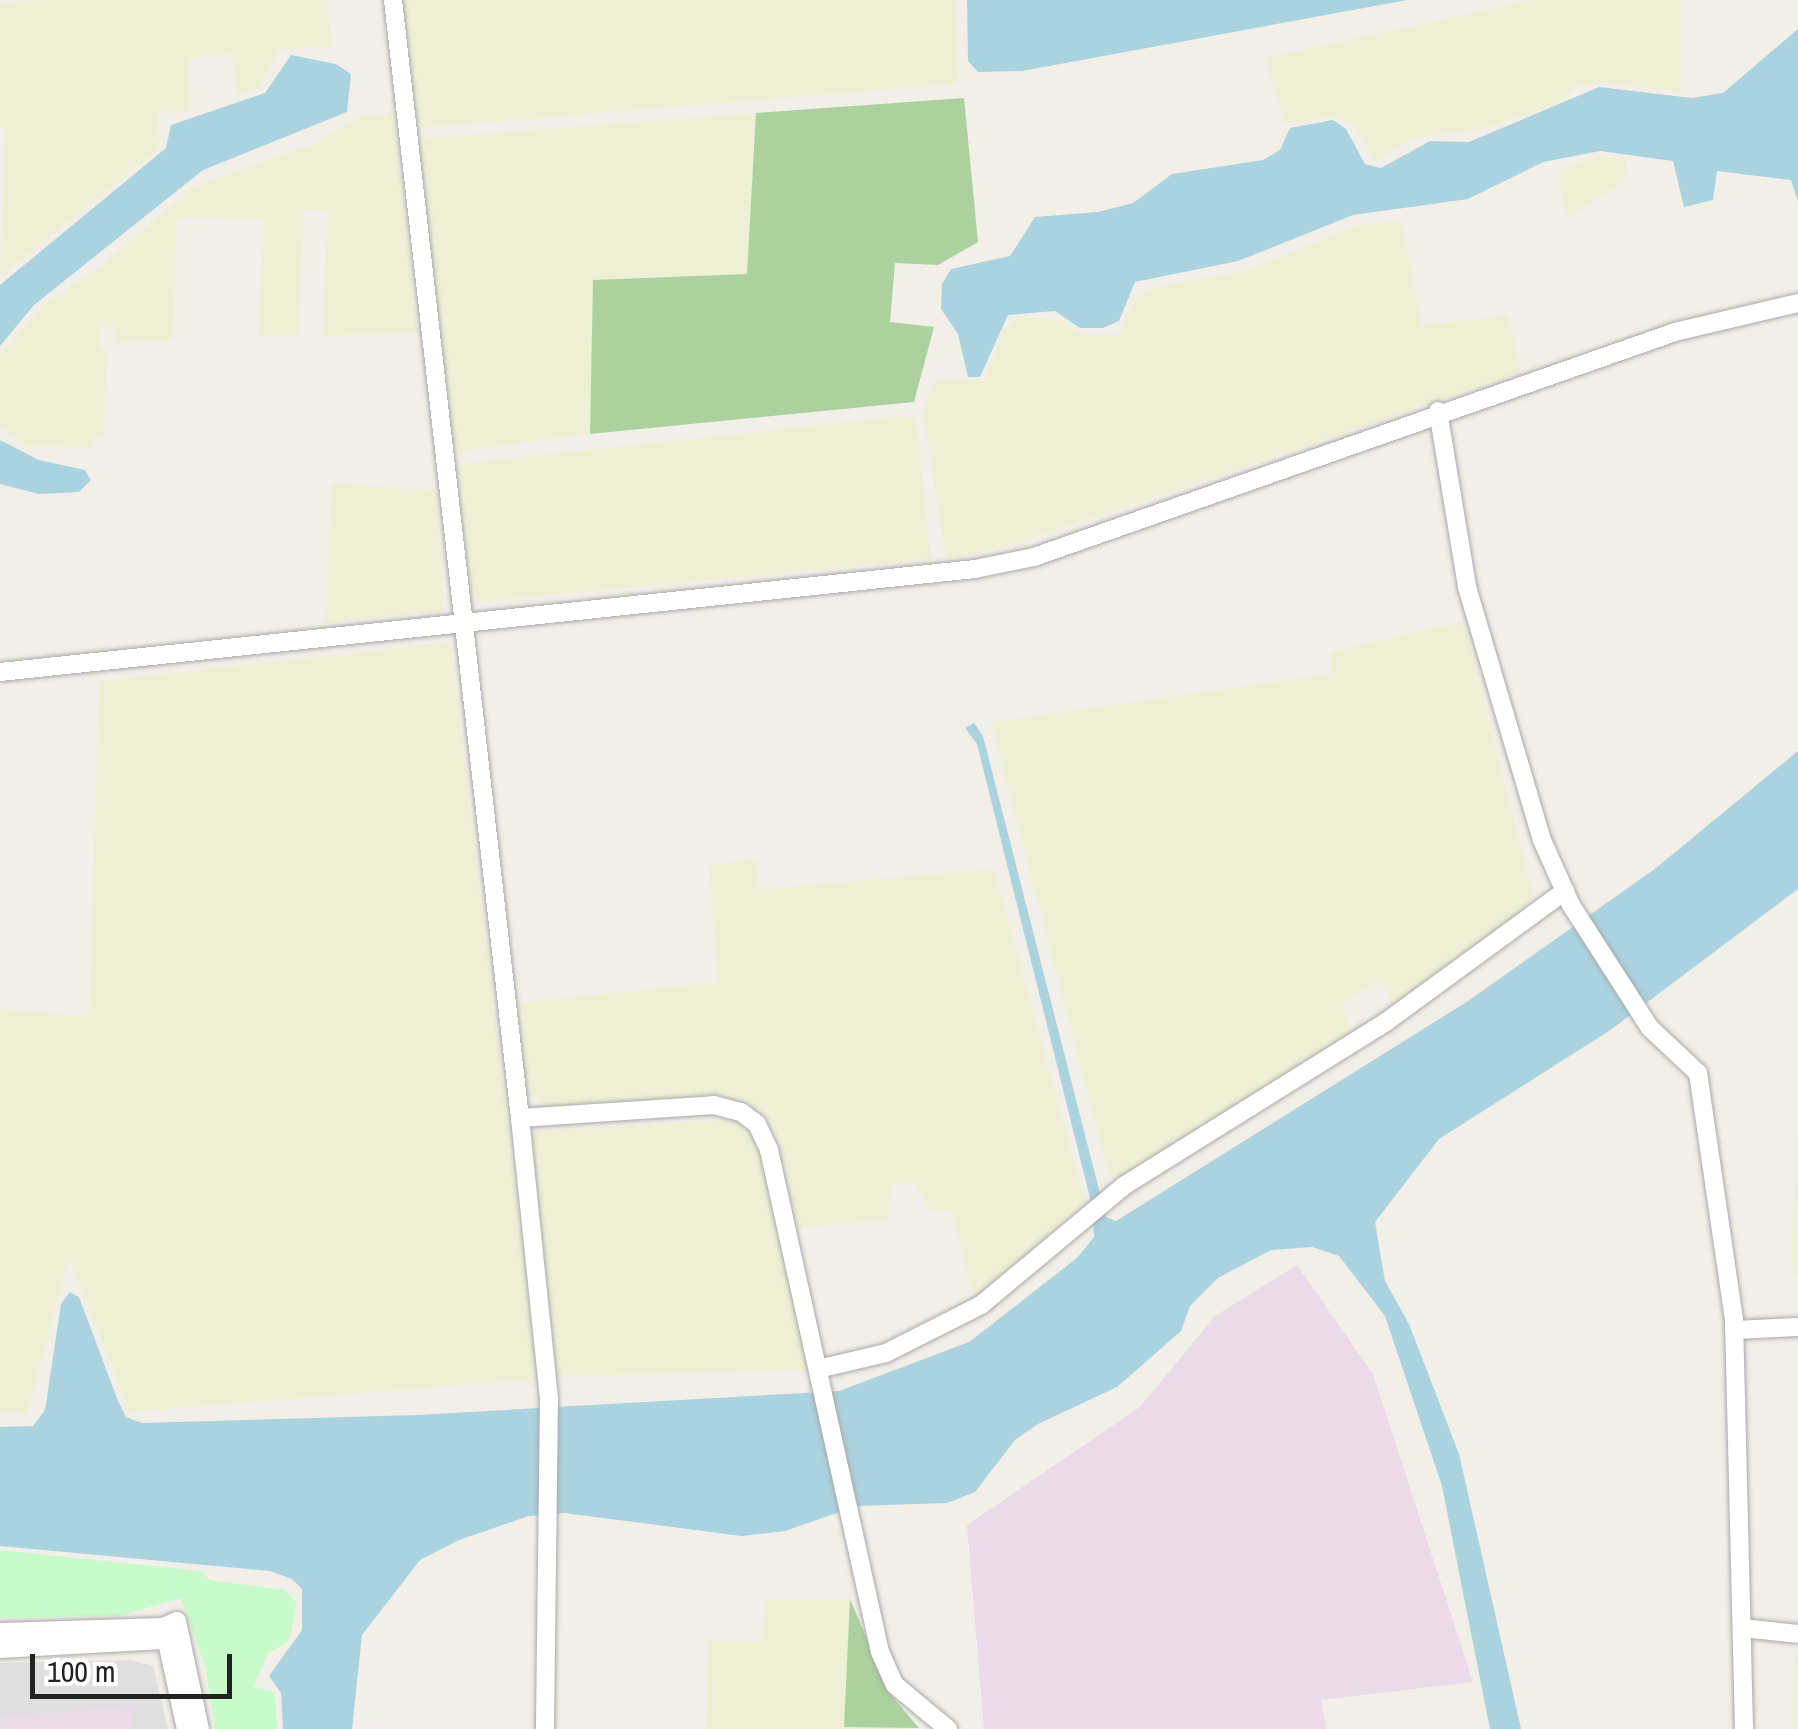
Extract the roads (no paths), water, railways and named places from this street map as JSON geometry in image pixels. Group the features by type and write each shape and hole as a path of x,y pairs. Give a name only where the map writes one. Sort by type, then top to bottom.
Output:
{"street":[{"path":"393,0 549,1398 552,1532 545,1729"},
{"path":"0,672 920,578 1034,557 1438,411 1675,332 1798,303"},
{"path":"1438,411 1468,588 1542,840 1568,898 1650,1028 1698,1073 1734,1330 1744,1729"},
{"path":"819,1371 886,1353 982,1305 1125,1185 1386,1022 1568,898"},
{"path":"520,1118 714,1106 741,1112 757,1124 770,1150 850,1528 888,1668 896,1685 948,1729"},
{"path":"1734,1330 1798,1327"},
{"path":"1742,1628 1798,1634"},
{"path":"0,1632 172,1633"},
{"path":"0,1649 172,1633"},
{"path":"172,1633 186,1729"},
{"path":"172,1633 200,1729"}],"water":[{"path":"967,0 1407,0 1022,71 978,72 968,61"},
{"path":"1798,29 1798,202 1791,180 1717,171 1713,200 1684,207 1673,161 1600,151 1543,162 1468,199 1353,215 1238,261 1135,282 1119,321 1103,328 1080,328 1055,311 1008,315 980,377 968,377 958,334 941,309 942,284 951,269 1010,256 1035,217 1098,212 1133,203 1172,174 1263,160 1280,150 1290,128 1333,120 1346,129 1365,164 1381,168 1430,141 1469,142 1599,87 1692,98 1723,93"},
{"path":"291,55 336,64 351,74 347,112 203,170 34,305 0,346 0,285 166,148 171,125 265,93"},
{"path":"0,440 39,460 85,470 91,480 79,492 39,494 0,484"},
{"path":"974,723 983,736 1106,1217 1116,1221 1468,1001 1656,868 1798,751 1798,889 1609,1031 1439,1139 1375,1222 1385,1281 1409,1324 1459,1454 1521,1729 1490,1729 1442,1486 1385,1316 1339,1256 1312,1247 1271,1250 1218,1278 1190,1306 1181,1331 1117,1387 1038,1424 1015,1440 975,1492 947,1503 857,1506 785,1531 742,1536 564,1513 529,1516 459,1540 420,1560 362,1635 352,1729 283,1729 281,1693 269,1676 302,1630 302,1589 292,1579 270,1571 0,1546 0,1427 33,1426 45,1410 61,1304 70,1292 79,1297 126,1417 142,1423 416,1415 839,1391 969,1342 1077,1258 1094,1237 1092,1206 977,744 965,728"}]}
